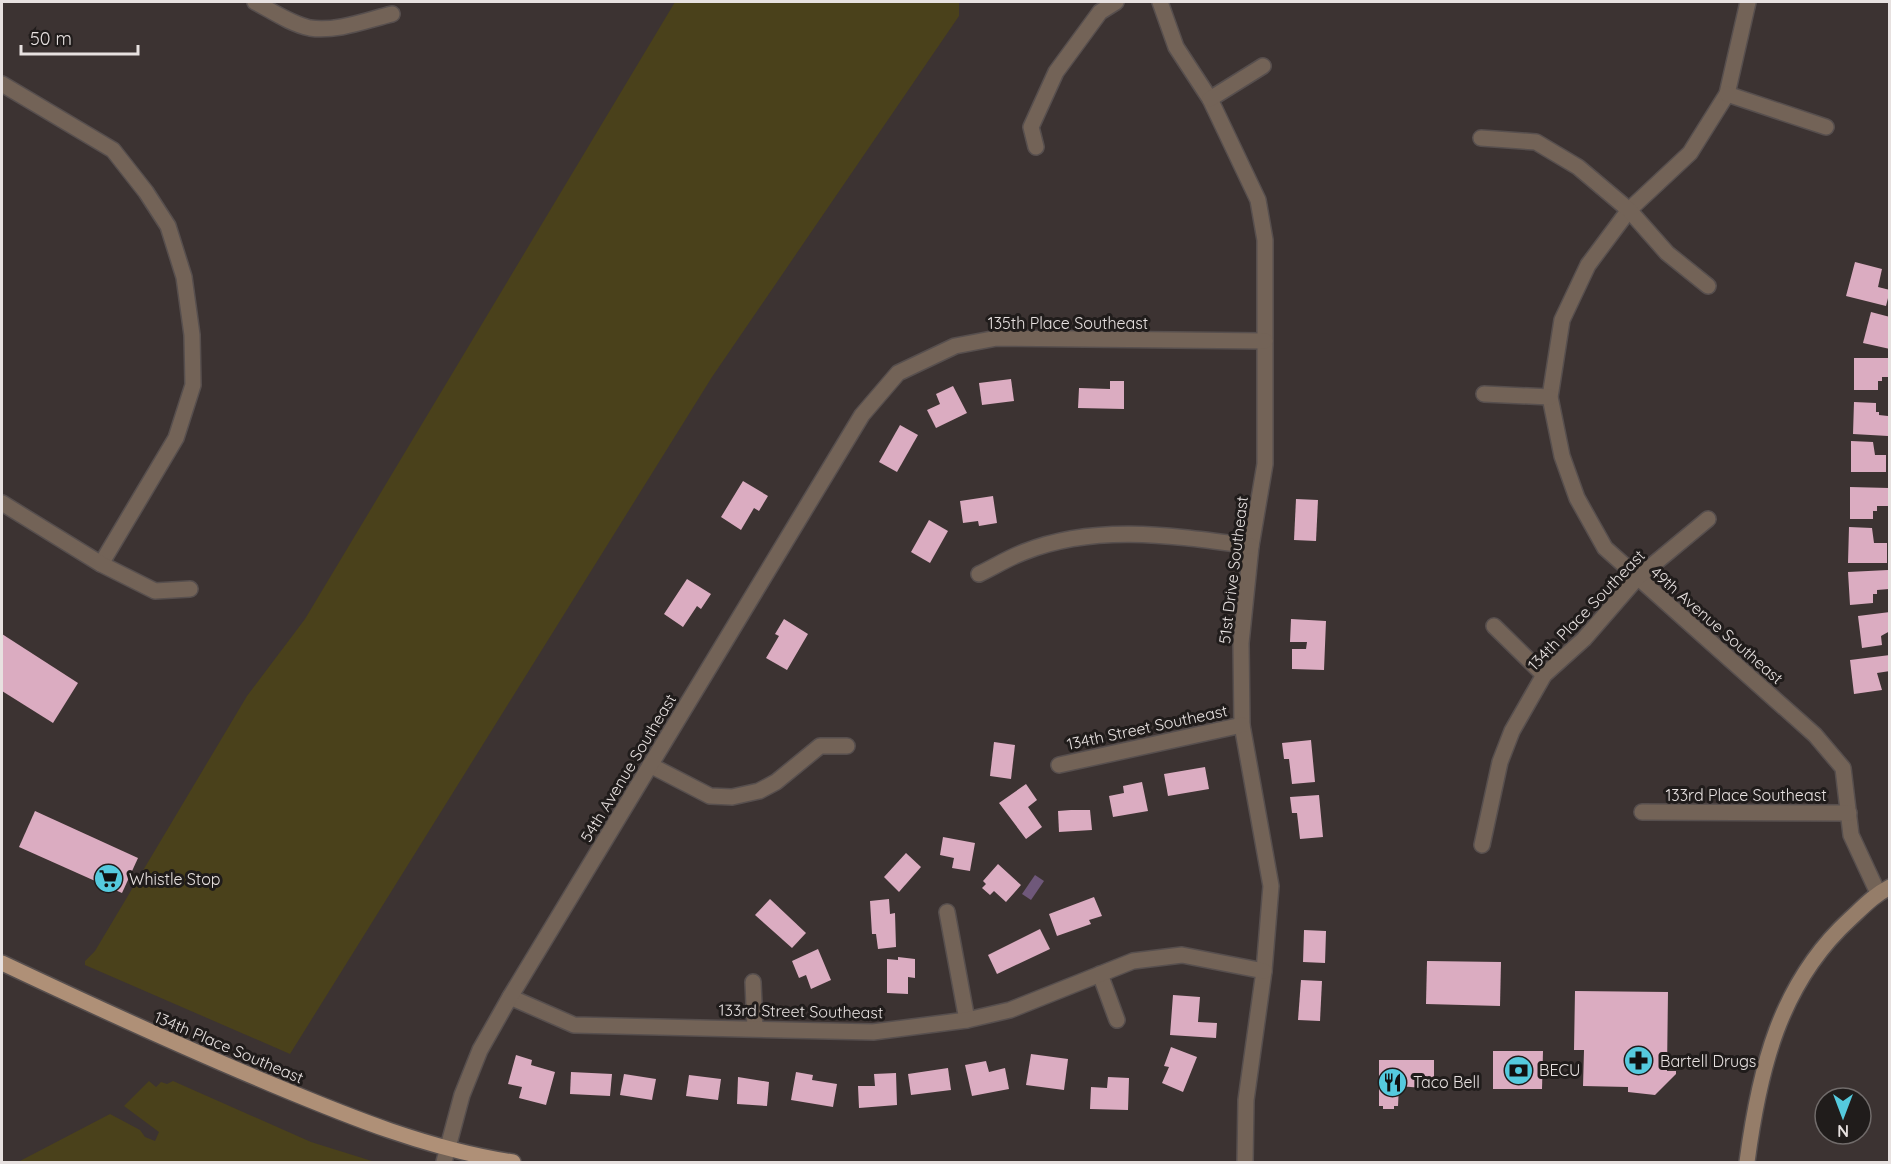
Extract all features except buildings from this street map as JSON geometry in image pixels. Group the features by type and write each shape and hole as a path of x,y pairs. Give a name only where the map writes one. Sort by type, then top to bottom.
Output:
{"main road":[{"path":"1747,1162 1754,1107 1767,1053 1784,1009 1812,962 1837,930 1884,890"},
{"name":"134th Place Southeast","path":"2,963 166,1040 446,1156 513,1162"}],"street":[{"path":"255,2 286,19 311,28 345,26 392,14"},
{"path":"1036,147 1031,127 1056,72 1100,12 1116,2"},
{"name":"51st Drive Southeast","path":"1160,2 1176,47 1210,99 1258,200 1265,240 1264,464 1251,546 1241,643 1242,725 1271,886 1264,971 1246,1100 1245,1162"},
{"name":"49th Avenue Southeast","path":"1748,2 1727,94 1689,153 1629,210 1588,265 1562,320 1550,397 1562,456 1576,498 1605,548 1815,735 1843,768 1851,835 1884,890"},
{"path":"1210,99 1263,66"},
{"path":"2,84 113,150 146,192 168,226 184,277 192,334 194,385 176,438 101,564"},
{"path":"1727,94 1826,127"},
{"path":"1481,138 1536,142 1578,167 1629,210 1667,253 1708,286"},
{"name":"135th Place Southeast","path":"862,415 898,373 955,346 997,338 1265,341"},
{"path":"1484,394 1550,397"},
{"name":"54th Avenue Southeast","path":"446,1156 462,1095 480,1050 862,415"},
{"path":"2,503 101,564 155,591 190,589"},
{"name":"134th Place Southeast","path":"1482,845 1500,762 1512,731 1544,675 1584,639 1637,578 1708,519"},
{"path":"979,574 1025,551 1087,536 1162,534 1251,546"},
{"path":"1494,626 1544,675"},
{"name":"134th Street Southeast","path":"1059,765 1242,725"},
{"path":"650,765 710,796 732,797 759,791 776,782 820,746 847,746"},
{"name":"133rd Place Southeast","path":"1642,812 1849,813"},
{"path":"947,912 967,1020"},
{"name":"133rd Street Southeast","path":"510,997 573,1025 873,1032 967,1020 1010,1010 1133,961 1182,955 1264,971"},
{"path":"1100,974 1117,1020"},
{"path":"753,982 755,1028"}],"shaded area":[{"path":"675,2 959,2 959,16 712,377 290,1054 85,965 85,961 95,951 247,696 305,619"},
{"path":"1035,875 1044,881 1031,900 1022,894"},
{"path":"149,1081 156,1087 161,1082 167,1084 173,1081 311,1142 375,1162 18,1162 110,1114 155,1141 159,1132 124,1106"}],"place":[{"name":"Whistle Stop","path":"108,879"},
{"name":"Bartell Drugs","path":"1639,1061"},
{"name":"BECU","path":"1518,1070"},
{"name":"Taco Bell","path":"1392,1082"}]}
